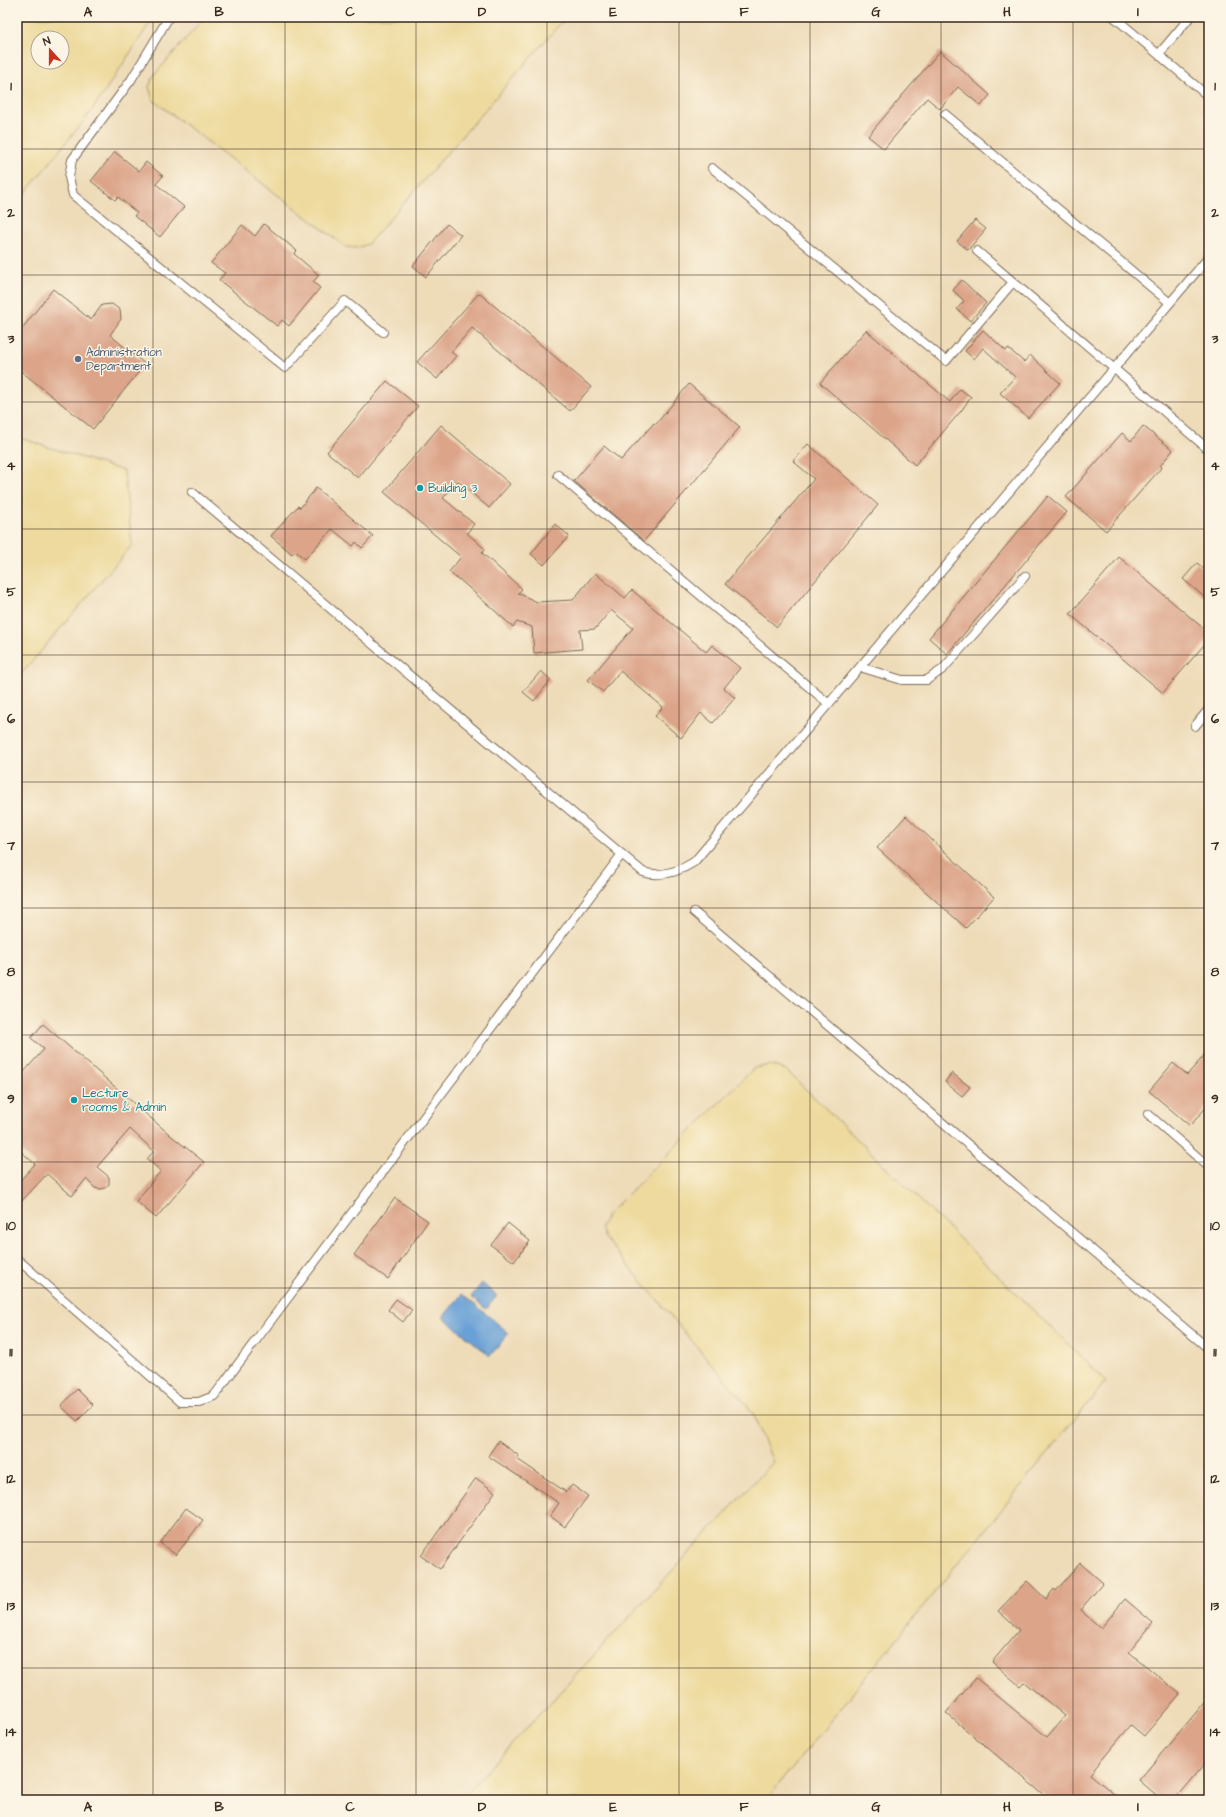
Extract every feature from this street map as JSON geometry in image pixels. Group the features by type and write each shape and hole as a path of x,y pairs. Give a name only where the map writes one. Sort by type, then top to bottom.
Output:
{"lane":[{"path":"169,17 131,80 72,160 69,177 73,195 285,368 345,301 383,332"},
{"path":"1114,17 1209,97"},
{"path":"1158,54 1190,17"},
{"path":"945,114 1170,303"},
{"path":"712,168 946,360 1013,282"},
{"path":"977,251 1209,450"},
{"path":"192,492 643,872 653,875 682,869 694,862 1209,257"},
{"path":"558,475 829,704"},
{"path":"860,667 902,680 928,680 943,669 1025,576"},
{"path":"1195,726 1209,710"},
{"path":"17,1259 180,1402 199,1402 214,1396 622,854"},
{"path":"694,912 1209,1349"},
{"path":"1148,1114 1209,1167"}],"sand":[{"path":"17,17 154,17 91,112 17,203"},
{"path":"205,17 566,17 368,244 357,248 346,247 153,100 149,87 154,75"},
{"path":"17,437 124,471 132,545 17,679"},
{"path":"770,1065 786,1070 1106,1381 766,1800 460,1800 773,1462 753,1413 605,1238 601,1228 607,1215 754,1068"}],"water":[{"path":"482,1283 497,1296 486,1309 471,1297"},
{"path":"462,1294 509,1333 490,1356 443,1317"}],"building":[{"path":"940,51 990,95 981,106 958,87 940,109 927,98 884,149 868,136"},
{"path":"115,152 139,171 146,162 163,176 156,184 184,207 160,237 134,216 137,213 118,197 115,200 91,181"},
{"path":"975,220 986,229 968,250 957,241"},
{"path":"264,224 297,251 294,254 319,275 313,282 320,288 289,326 282,320 277,326 219,280 225,273 211,263 242,225 255,236"},
{"path":"447,224 461,235 426,277 413,266"},
{"path":"962,280 986,303 970,321 957,309 964,301 953,290"},
{"name":"Administration Department","path":"53,289 91,320 102,305 112,304 120,310 121,319 110,335 145,364 93,429 17,368 17,335"},
{"path":"479,293 591,387 570,411 472,328 451,352 456,356 437,379 417,362"},
{"path":"866,330 950,402 960,389 971,397 915,465 820,383"},
{"path":"983,330 1006,351 1008,348 1024,362 1030,355 1060,383 1028,418 1000,393 1015,377 983,348 974,359 965,351"},
{"path":"387,381 418,406 358,478 327,452"},
{"path":"689,384 740,427 644,541 574,481 604,446 621,460 654,423 656,424"},
{"path":"441,425 510,484 489,508 458,481 443,498 474,524 467,533 485,549 482,553 522,589 518,593 537,602 573,600 595,573 625,598 632,590 706,652 712,645 740,668 724,688 735,698 713,723 701,713 681,738 655,716 663,707 620,671 603,692 588,680 633,628 611,610 595,629 580,630 582,649 534,653 532,627 517,622 513,627 459,579 458,580 449,572 461,557 384,492"},
{"path":"1143,426 1173,450 1160,466 1162,467 1106,531 1066,497 1122,433 1131,441"},
{"path":"808,444 878,505 777,627 725,584 814,479 793,461"},
{"path":"316,488 373,536 362,548 356,542 353,546 332,529 305,559 295,551 292,554 271,536 298,506 300,508"},
{"path":"1048,496 1067,512 947,654 929,638"},
{"path":"555,524 569,536 544,565 531,554"},
{"path":"1119,557 1209,633 1209,639 1163,693 1070,614"},
{"path":"1197,563 1209,573 1209,601 1183,579"},
{"path":"541,671 551,680 534,701 523,692"},
{"path":"906,816 994,897 966,928 877,848"},
{"name":"Lecture rooms & Admin","path":"43,1024 169,1134 204,1162 156,1218 136,1201 161,1171 147,1159 154,1151 130,1129 97,1167 109,1177 109,1184 105,1188 95,1188 86,1179 72,1196 47,1174 17,1206 17,1184 35,1164 17,1148 17,1080 44,1049 31,1038"},
{"path":"1209,1050 1209,1104 1190,1126 1149,1091 1173,1063 1187,1075"},
{"path":"952,1073 970,1087 962,1096 945,1082"},
{"path":"395,1198 428,1221 388,1279 354,1255"},
{"path":"508,1223 530,1241 514,1262 491,1245"},
{"path":"396,1299 412,1310 403,1322 388,1310"},
{"path":"77,1389 93,1405 77,1421 61,1406"},
{"path":"498,1441 519,1456 517,1459 566,1492 572,1485 588,1496 565,1527 550,1516 559,1503 488,1456"},
{"path":"476,1478 495,1492 440,1569 421,1556"},
{"path":"186,1508 203,1520 176,1555 160,1543"},
{"path":"1080,1563 1103,1583 1080,1610 1101,1628 1125,1599 1153,1623 1129,1652 1180,1694 1144,1736 1131,1725 1090,1774 1121,1800 1050,1800 946,1713 976,1678 1047,1737 1065,1716 1024,1682 1020,1686 992,1662 1019,1630 998,1611 1027,1581 1046,1599 1054,1589 1056,1591"},
{"path":"1209,1697 1209,1758 1174,1800 1162,1800 1139,1780"}],"place":[{"name":"Administration Department","path":"78,359"},
{"name":"Building 3","path":"420,488"},
{"name":"Lecture rooms & Admin","path":"74,1100"}]}
